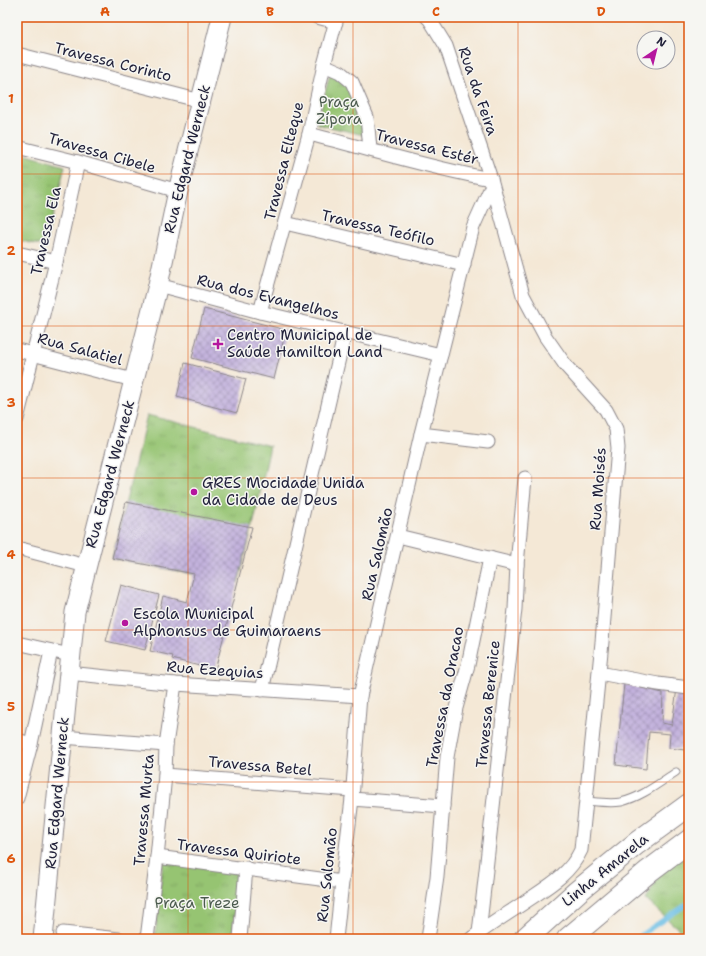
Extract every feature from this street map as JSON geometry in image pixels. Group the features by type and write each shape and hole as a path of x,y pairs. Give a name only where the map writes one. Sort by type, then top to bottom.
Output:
{"highway":[{"name":"Linha Amarela","path":"525,939 576,892 689,805"},
{"name":"Linha Amarela","path":"568,939 649,871 689,841"}],"main road":[{"name":"Rua Edgard Werneck","path":"43,939 75,612 158,285 178,191 222,17"}],"street":[{"path":"317,17 336,20"},
{"name":"Rua da Feira","path":"427,17 446,46 492,182"},
{"name":"Travessa Elteque","path":"260,312 309,134 324,64 336,20"},
{"name":"Travessa Corinto","path":"17,54 201,101"},
{"path":"324,64 340,72 352,82 367,117 370,149"},
{"name":"Travessa Estér","path":"309,134 492,182"},
{"name":"Travessa Cibele","path":"17,147 78,162 178,191"},
{"name":"Travessa Ela","path":"17,419 56,262 78,162"},
{"name":"Rua Salomão","path":"336,939 352,795 360,696 421,434 473,227 492,182"},
{"name":"Rua Moisés","path":"475,936 555,883 577,858 581,850 599,673 618,448 616,429 606,410 566,366 545,336 523,295 492,182"},
{"name":"Travessa Teófilo","path":"285,223 464,265"},
{"path":"17,253 56,262"},
{"name":"Rua dos Evangelhos","path":"158,285 260,312 441,355"},
{"path":"262,690 345,332"},
{"name":"Rua Salatiel","path":"17,350 134,380"},
{"path":"421,434 488,442"},
{"name":"Travessa Berenice","path":"475,936 514,616 525,478"},
{"path":"398,536 517,565"},
{"path":"17,548 86,566"},
{"name":"Travessa da Oracao","path":"428,939 437,878 447,757 456,708 468,665 490,558"},
{"name":"Rua Ezequias","path":"17,643 51,651 69,664 175,684 360,696"},
{"path":"17,798 31,744 51,651"},
{"path":"599,673 689,688"},
{"name":"Travessa Murta","path":"146,939 157,857 165,775 166,745 175,684"},
{"path":"62,737 166,745"},
{"path":"17,740 31,744"},
{"name":"Travessa Betel","path":"165,775 442,806"},
{"name":"Travessa Quiriote","path":"157,857 342,882"},
{"path":"240,939 246,868"},
{"path":"63,933 119,939"}],"lane":[{"path":"586,801 601,803 620,802 633,798 639,796 676,772"}],"green space":[{"name":"Praça Zípora","path":"330,74 342,82 353,93 364,135 317,124"},
{"path":"17,152 65,166 45,246 17,240"},
{"name":"GRES Mocidade Unida da Cidade de Deus","path":"147,415 270,446 255,517 238,583 112,558"},
{"path":"689,852 689,933 685,935 646,900 665,864"},
{"name":"Praça Treze","path":"163,862 240,871 232,939 169,939 155,937"}],"building":[{"path":"204,309 286,330 274,379 192,358"},
{"path":"185,363 246,379 237,413 177,397"},
{"path":"126,502 252,527 215,670 172,659 173,656 150,651 163,596 187,602 194,574 112,558"},
{"path":"121,585 159,595 145,650 106,641"},
{"path":"624,684 663,693 662,723 672,725 677,688 689,690 689,728 687,728 685,750 669,748 670,734 649,732 646,769 616,765"}],"waterway":[{"path":"637,939 645,932 689,903"}],"place":[{"name":"Centro Municipal de Saúde Hamilton Land","path":"218,344"},
{"name":"GRES Mocidade Unida da Cidade de Deus","path":"194,492"},
{"name":"Escola Municipal Alphonsus de Guimaraens","path":"125,623"}]}
